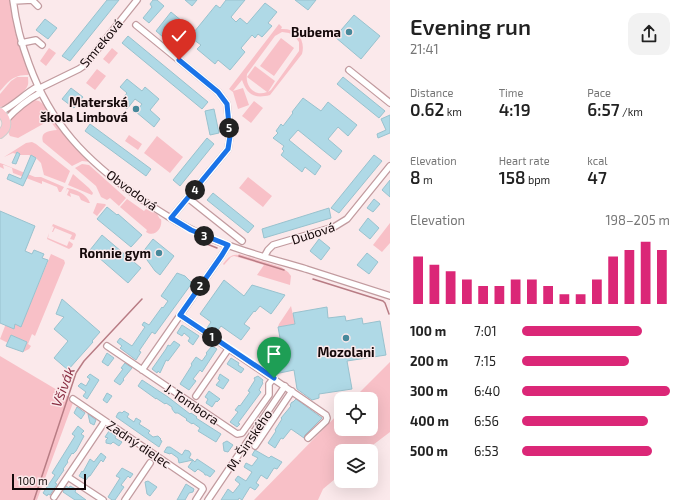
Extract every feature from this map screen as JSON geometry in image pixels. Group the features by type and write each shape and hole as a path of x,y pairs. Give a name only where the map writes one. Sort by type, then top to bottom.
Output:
{"main road":[{"path":"0,112 4,115 6,120 6,129 0,134"}],"street":[{"path":"13,1 32,0 38,6"},
{"name":"Smreková","path":"39,90 79,69 85,64 137,0"},
{"name":"Obvodová","path":"13,1 21,43 39,90 55,118 81,149 121,184 171,218 197,232 228,245 390,296"},
{"path":"136,25 218,92 227,104 230,136 228,149 171,218"},
{"path":"21,43 36,40 42,45"},
{"path":"349,70 390,103"},
{"path":"0,112 7,109 29,91 39,90"},
{"path":"6,120 39,90"},
{"name":"Dubová","path":"264,257 273,245 334,227 342,223 347,219 390,166"},
{"path":"188,198 242,241"},
{"path":"142,370 228,245"},
{"path":"180,315 326,415 328,418 326,421 308,438"},
{"name":"J. Tombora","path":"107,346 237,434 242,433"},
{"path":"196,396 229,348"},
{"name":"M. Šinského","path":"242,433 269,395 269,384 274,378"},
{"name":"M. Šinského","path":"208,500 285,386"},
{"name":"M. Šinského","path":"255,446 292,392"},
{"name":"Zadný dielec","path":"73,399 202,487 202,492 196,500"},
{"path":"54,497 106,421"},
{"path":"125,500 150,463"},
{"path":"68,477 103,500"}],"shaded area":[{"path":"0,0 11,0 15,32 29,74 15,77 0,91"},
{"path":"279,24 282,27 281,29 291,30 299,36 303,44 302,54 270,95 252,95 246,89 242,80 233,91 243,88 249,105 238,109 233,92 229,89","holes":["282,32 289,33 299,42 299,51 271,90 268,92 275,81 255,66 247,77 247,74 275,36","247,77 267,92 254,92 247,83"]},
{"path":"281,38 294,48 274,76 260,66"},
{"path":"49,48 56,53 46,66 40,61"},
{"path":"112,48 118,53 109,64 103,59"},
{"path":"97,69 106,76 95,90 86,83"},
{"path":"17,77 28,77 27,87 15,99 0,107 0,94 11,81"},
{"path":"34,100 43,104 61,131 91,162 82,161 72,166 43,142 42,139 44,134 57,130 48,118 43,124 18,138 10,136 8,131 9,125 14,115 24,105"},
{"path":"254,101 263,108 251,123 242,116"},
{"path":"129,135 142,144 138,150 125,141"},
{"path":"157,136 183,157 170,173 144,153"},
{"path":"32,142 70,171 65,183 44,175 41,163 36,158 29,155 13,153 4,157 26,143"},
{"path":"0,163 35,177 41,177 64,187 61,192 59,192 57,187 42,181 42,184 13,173 12,168 3,165 4,169 0,167"},
{"path":"82,164 89,165 126,198 119,206 110,198 107,200 101,197 96,186 75,168"},
{"path":"73,174 89,188 93,193 92,195 68,185"},
{"path":"248,177 272,196 263,207 239,188"},
{"path":"67,188 80,192 90,203 81,200 79,196 70,193 71,197 67,195 69,190 67,189 65,194"},
{"path":"127,199 144,211 146,209 157,214 161,219 160,229 152,234 146,232 147,230 120,207"},
{"path":"97,203 106,205 97,216 93,213"},
{"path":"390,223 390,243 382,252 373,245"},
{"path":"53,224 75,233 76,235 74,240 70,239 72,235 55,228 52,232 54,227 52,226"},
{"path":"49,233 48,238 67,246 69,241 73,244 72,247 69,249 47,239"},
{"path":"51,254 64,260 65,263 35,336 32,334 28,344 31,346 23,352 27,342 11,335 8,343 0,339 7,321 21,326"},
{"path":"239,254 281,267 291,276 290,285 257,275 264,265 234,256 231,257 224,265 223,264 229,257"},
{"path":"291,306 295,324 278,327 279,324"},
{"path":"0,356 74,400 37,500 0,500"},
{"path":"390,362 390,432 374,444 334,444 334,480 323,489 318,500 254,500 334,418 334,436 378,436 378,392 360,392"}],"building":[{"path":"107,0 119,0 70,61 62,56"},
{"path":"153,0 157,0 164,6 149,23 143,18 152,7 150,4"},
{"path":"185,0 197,0 192,6"},
{"path":"226,0 245,0 231,17 236,22 240,18 247,24 265,3 277,12 268,23 272,26 262,37 258,34 255,38 252,35 241,48 245,52 230,70 218,60 215,64 197,49 201,45 190,37 216,5 220,8"},
{"path":"295,0 316,0 308,10"},
{"path":"171,12 188,26 185,29 176,21 163,37 156,31"},
{"path":"354,15 380,36 361,59 335,37"},
{"path":"45,19 57,28 48,39 36,30"},
{"path":"128,36 208,102 202,109 122,43"},
{"path":"343,77 385,111 379,118 337,84"},
{"path":"127,79 142,91 145,87 159,99 150,110 160,119 154,127 136,112 142,104 135,99 127,109 119,103 127,93 120,87"},
{"path":"71,88 83,97 74,108 62,99"},
{"path":"303,98 321,111 328,102 357,125 348,136 338,127 328,139 342,151 335,160 298,130 289,140 321,166 315,175 305,167 302,172 281,155 284,151 282,149 284,146 273,138 278,133 276,131 281,124 283,126"},
{"path":"214,109 219,133 210,135 205,111"},
{"path":"390,115 390,133 378,138 377,134 386,130 381,119"},
{"path":"90,124 151,169 146,176 85,131"},
{"path":"207,138 214,144 180,186 173,180"},
{"path":"17,152 20,154 16,164 12,163"},
{"path":"31,155 36,158 23,186 7,179 9,174 21,179"},
{"path":"374,155 382,161 339,213 331,208"},
{"path":"390,180 390,197 382,190"},
{"path":"213,193 254,226 248,233 207,200"},
{"path":"374,199 380,204 373,212 367,208"},
{"path":"107,207 117,215 118,214 142,235 131,247 97,219"},
{"path":"329,208 331,218 264,238 262,229"},
{"path":"0,211 35,226 25,251 32,254 34,250 44,254 42,258 48,260 21,327 15,324 14,329 0,323"},
{"path":"368,218 379,228 370,239 359,230"},
{"path":"102,235 141,268 128,283 90,250"},
{"path":"153,239 174,256 160,275 155,271 142,253"},
{"path":"319,239 330,248 321,260 310,251"},
{"path":"367,253 378,262 369,274 357,265"},
{"path":"177,273 185,276 192,283 155,334 152,332 139,351 141,352 136,360 120,348 122,346 117,342 120,338 132,346 145,327 142,325 144,322 149,325 168,301 161,296"},
{"path":"224,280 244,296 252,285 285,295 271,314 260,306 255,312 254,311 244,324 250,328 241,340 221,326 215,334 207,328 211,322 200,314"},
{"path":"62,299 100,332 68,370 54,358 68,341 54,329 64,317 56,314"},
{"path":"327,307 328,318 345,316 346,321 362,318 363,324 380,321 386,355 347,361 352,389 319,394 319,398 312,400 297,389 294,370 275,374 269,340 280,338 278,327 295,324 293,313"},
{"path":"182,325 199,336 193,345 188,341 190,338 184,333 182,336 177,333"},
{"path":"11,335 27,342 23,352 6,346"},
{"path":"174,341 180,345 168,361 166,360 160,373 158,371 157,373 152,369 168,345 170,346"},
{"path":"212,346 217,349 202,372 200,370 193,379 196,381 189,390 180,384 196,357 202,361"},
{"path":"107,353 114,358 108,366 102,362"},
{"path":"231,358 239,363 238,365 244,369 241,373 227,364"},
{"path":"125,363 132,368 120,385 114,381 123,369 121,368"},
{"path":"90,374 99,380 87,399 83,396 86,392 78,386 81,383 86,386 90,379 87,377"},
{"path":"220,374 229,380 223,389 216,385 220,380 218,379"},
{"path":"258,376 263,380 259,390 261,392 238,423 240,424 237,427 230,422 238,412 235,410 239,405 240,406 250,392 248,391 255,380 254,378"},
{"path":"142,380 221,434 216,442 198,431 200,428 193,423 192,424 186,420 187,419 178,413 175,413 172,407 156,399 138,386"},
{"path":"209,391 220,399 217,402 216,401 212,407 206,403 208,399 205,397"},
{"path":"107,393 112,396 107,403 103,400"},
{"path":"296,399 322,418 305,435 304,438 291,429 283,439 281,438 275,448 268,443 276,431 275,430 282,419 281,418 291,406 290,405 292,402"},
{"path":"77,407 85,413 81,419 74,413"},
{"path":"124,411 129,414 127,417 134,422 136,418 141,421 139,424 150,431 148,433 153,437 158,436 161,439 160,440 162,441 159,447 116,417 118,413 122,413"},
{"path":"88,414 96,420 94,425 90,423"},
{"path":"78,426 84,431 81,434 84,436 76,451 73,454 72,453 67,461 68,462 63,469 64,470 55,483 57,484 50,495 48,494 47,496 43,493 55,475 52,473 75,436 72,434"},
{"path":"109,431 116,436 115,438 122,442 119,446 113,442 111,444 106,443 108,438 105,437"},
{"path":"227,441 233,445 228,452 224,451 223,443"},
{"path":"167,447 170,447 182,455 185,450 189,451 191,454 189,458 193,460 179,463 178,458 171,453 164,452"},
{"path":"255,450 269,458 271,456 282,462 277,469 274,468 267,479 261,475 256,483 259,485 255,490 250,487 242,500 239,498 238,500 221,500 228,489 233,493 240,484 235,480 238,476 246,481 252,472 244,467 246,463 252,466 258,458 252,455"},
{"path":"101,453 106,457 103,462 101,460 90,476 86,480 79,476 90,459 94,462"},
{"path":"197,459 215,471 210,477 198,469 195,472 188,467 193,460 195,462"},
{"path":"122,468 133,474 130,478 128,476 121,485 124,487 115,500 112,500 108,497 120,478 116,476"},
{"path":"148,481 157,487 150,496 147,494 145,482"},
{"path":"186,484 194,489 193,492 189,493 185,500 177,500"},
{"path":"66,486 76,489 75,492 86,500 75,500 63,492"}],"waterway":[{"path":"197,240 217,248"},
{"path":"239,256 284,270"},
{"path":"313,279 383,301 389,314"},
{"name":"Všivák","path":"34,500 76,373 84,361 142,299"}],"place":[{"name":"Bubema","path":"349,32"},
{"name":"Materská škola Limbová","path":"136,109"},
{"name":"Ronnie gym","path":"159,253"},
{"name":"Mozolani","path":"346,338"}],"route":[{"path":"179,60 218,92 227,104 230,136 228,149 171,218 191,230 228,245 180,315 274,378"}]}
